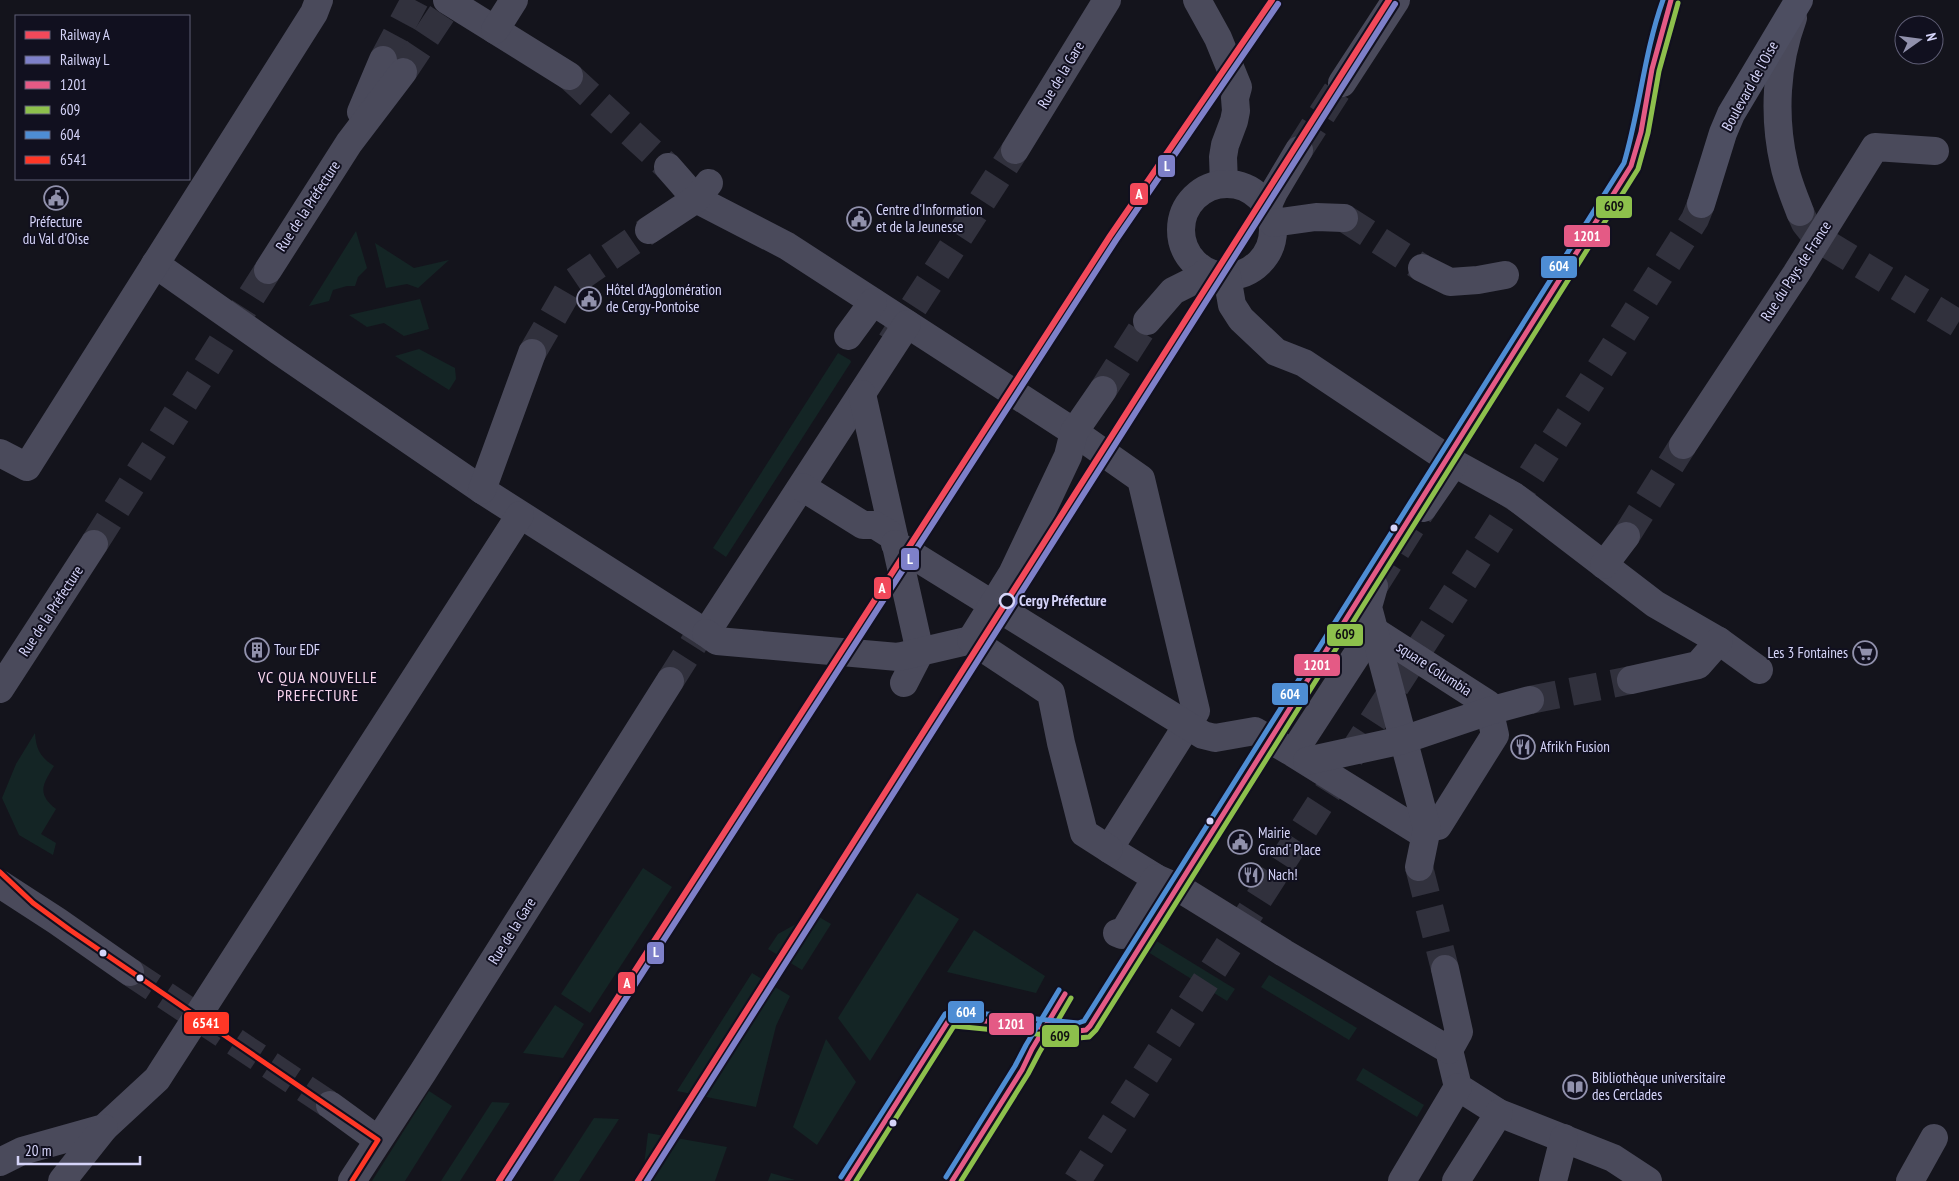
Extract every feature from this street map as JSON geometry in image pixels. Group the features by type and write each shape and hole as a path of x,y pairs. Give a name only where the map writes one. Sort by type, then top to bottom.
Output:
{"main road":[{"name":"Boulevard de l'Oise","path":"1701,204 1723,133 1731,114 1800,0"}],"street":[{"path":"447,0 569,76"},
{"path":"495,30 514,0"},
{"name":"Rue de la Gare","path":"1015,150 1107,0"},
{"path":"1197,0 1218,38 1238,87 1235,98 1236,112 1223,157 1224,184"},
{"path":"1342,83 1396,0"},
{"path":"1800,0 1785,44 1777,94 1782,158 1800,212"},
{"path":"0,453 27,467 155,264 312,4"},
{"name":"Rue de la Préfecture","path":"268,270 349,143 393,66"},
{"name":"Rue du Pays de France","path":"1683,445 1796,274 1875,147 1935,152"},
{"path":"1270,215 1274,192 1299,150"},
{"path":"668,167 1074,432 1141,479 1196,711 1109,849"},
{"path":"1147,321 1173,291 1205,275 1217,274 1243,274 1261,263 1272,244 1274,234 1270,215 1257,195 1249,189 1239,185 1224,184 1207,188 1198,194 1188,206 1182,221 1182,243 1193,262 1217,274 1241,319 1276,352 1304,363 1454,463 1514,496 1655,604 1719,641 1760,670"},
{"path":"649,230 703,191"},
{"path":"1270,215 1344,218"},
{"path":"155,264 482,490 717,641 898,657 971,640 1012,574 1064,464 1074,432 1103,390"},
{"path":"1422,268 1450,282 1478,280 1505,275"},
{"path":"848,336 873,302"},
{"path":"706,633 907,324"},
{"path":"482,490 532,352"},
{"path":"862,394 920,652 904,683"},
{"path":"1423,508 1454,463"},
{"path":"802,487 863,525 875,525 895,541 993,604 1208,737 1215,738 1255,731 1417,830 1438,826 1495,735 1489,711"},
{"path":"62,1181 104,1128 157,1079 520,515"},
{"path":"1604,565 1626,536"},
{"name":"Rue de la Préfecture","path":"2,686 94,544"},
{"name":"square Columbia","path":"1374,586 1368,607 1427,828 1419,867"},
{"path":"1300,757 1374,630"},
{"name":"square Columbia","path":"1374,630 1488,704 1489,711"},
{"path":"971,640 1051,693 1061,743 1084,833 1156,878 1179,888 1292,958 1450,1050"},
{"path":"1631,680 1698,665 1719,641"},
{"name":"Rue de la Gare","path":"352,1181 670,681"},
{"name":"square Columbia","path":"1300,757 1403,740 1489,711 1530,700"},
{"path":"0,872 57,920"},
{"path":"1122,928 1156,878"},
{"path":"0,884 57,920 130,972"},
{"path":"1402,1181 1458,1087 1450,1050 1459,1032 1445,970"},
{"path":"1458,1087 1499,1114 1613,1158 1648,1181"},
{"path":"330,1105 378,1140"},
{"path":"1456,1181 1499,1114"},
{"path":"0,1162 22,1151 104,1128"},
{"path":"1553,1181 1564,1138"},
{"path":"1910,1181 1934,1138"}],"shaded area":[{"path":"356,231 367,268 358,277 355,286 333,290 329,301 309,306"},
{"path":"375,243 414,268 449,260 418,288 407,284 386,288"},
{"path":"420,299 429,329 404,336 384,323 367,327 349,315"},
{"path":"419,349 455,368 456,379 449,390 395,356"},
{"path":"838,353 851,362 726,557 713,548"},
{"path":"35,733 36,744 40,752 54,766 43,789 46,799 56,809 41,834 56,843 53,855 19,835 2,798 16,764"},
{"path":"643,868 672,887 590,1013 561,994"},
{"path":"917,893 959,919 870,1061 838,1018"},
{"path":"814,914 831,924 802,970 768,949 778,934"},
{"path":"974,930 1045,976 1036,993 947,972"},
{"path":"1155,940 1235,989 1227,1001 1148,952"},
{"path":"752,973 790,996 776,1026 756,1107 677,1091"},
{"path":"1269,975 1357,1028 1349,1040 1261,987"},
{"path":"555,1005 584,1024 563,1058 523,1053"},
{"path":"826,1039 856,1082 817,1145 793,1127"},
{"path":"1363,1068 1424,1105 1417,1117 1356,1080"},
{"path":"429,1091 452,1106 405,1181 372,1181"},
{"path":"492,1102 510,1103 460,1181 441,1181"},
{"path":"594,1118 619,1119 579,1181 553,1181"},
{"path":"648,1133 727,1147 715,1181 642,1181"},
{"path":"771,1173 795,1180 768,1181"}],"tunnel":[{"path":"383,60 415,0"},
{"path":"403,72 451,0"},
{"path":"569,76 668,167"},
{"path":"1299,150 1342,83"},
{"path":"891,342 1015,150"},
{"path":"1077,1181 1612,350 1695,219 1701,204"},
{"path":"1800,212 1805,223 1817,238 1959,324"},
{"path":"1344,218 1422,268"},
{"path":"532,353 573,282 649,230"},
{"path":"94,544 268,270"},
{"path":"1103,390 1147,321"},
{"path":"1626,536 1683,445"},
{"path":"1374,586 1423,508"},
{"path":"670,681 715,610"},
{"path":"1530,700 1631,680"},
{"path":"1419,867 1445,969"},
{"path":"130,972 330,1105"}],"rail line":[{"name":"A","path":"499,1181 1110,236 1272,0"},
{"name":"A","path":"638,1181 1389,0"},
{"name":"L","path":"508,1181 1116,240 1278,4"},
{"name":"L","path":"647,1181 1395,4"}],"transit line":[{"name":"604","path":"841,1177 945,1014 956,1011 1078,1023 1084,1021 1624,163 1651,40 1663,0"},
{"name":"1201","path":"847,1181 949,1020 956,1018 1078,1031 1086,1030 1090,1026 1631,166 1641,132 1652,69 1671,0"},
{"name":"609","path":"856,1181 954,1026 1078,1038 1089,1037 1096,1030 1638,169 1648,133 1659,71 1678,3"},
{"name":"6541","path":"0,872 33,903 70,930 378,1140 352,1181"},
{"name":"604","path":"946,1177 1015,1066 1059,990"},
{"name":"1201","path":"952,1181 1022,1070 1032,1049 1065,994"},
{"name":"609","path":"961,1181 1028,1074 1071,998"}],"place":[{"name":"Préfecture du Val d'Oise","path":"56,198"},
{"name":"Centre d'Information et de la Jeunesse","path":"859,219"},
{"name":"Hôtel d'Agglomération de Cergy-Pontoise","path":"589,299"},
{"name":"Cergy Préfecture","path":"1007,601"},
{"name":"Tour EDF","path":"257,650"},
{"name":"Les 3 Fontaines","path":"1865,653"},
{"name":"Afrik'n Fusion","path":"1523,747"},
{"name":"Mairie Grand' Place","path":"1240,842"},
{"name":"Nach!","path":"1251,875"},
{"name":"Bibliothèque universitaire des Cerclades","path":"1575,1087"}],"district":[{"name":"VC QUA NOUVELLE PREFECTURE","path":"318,686"}]}
